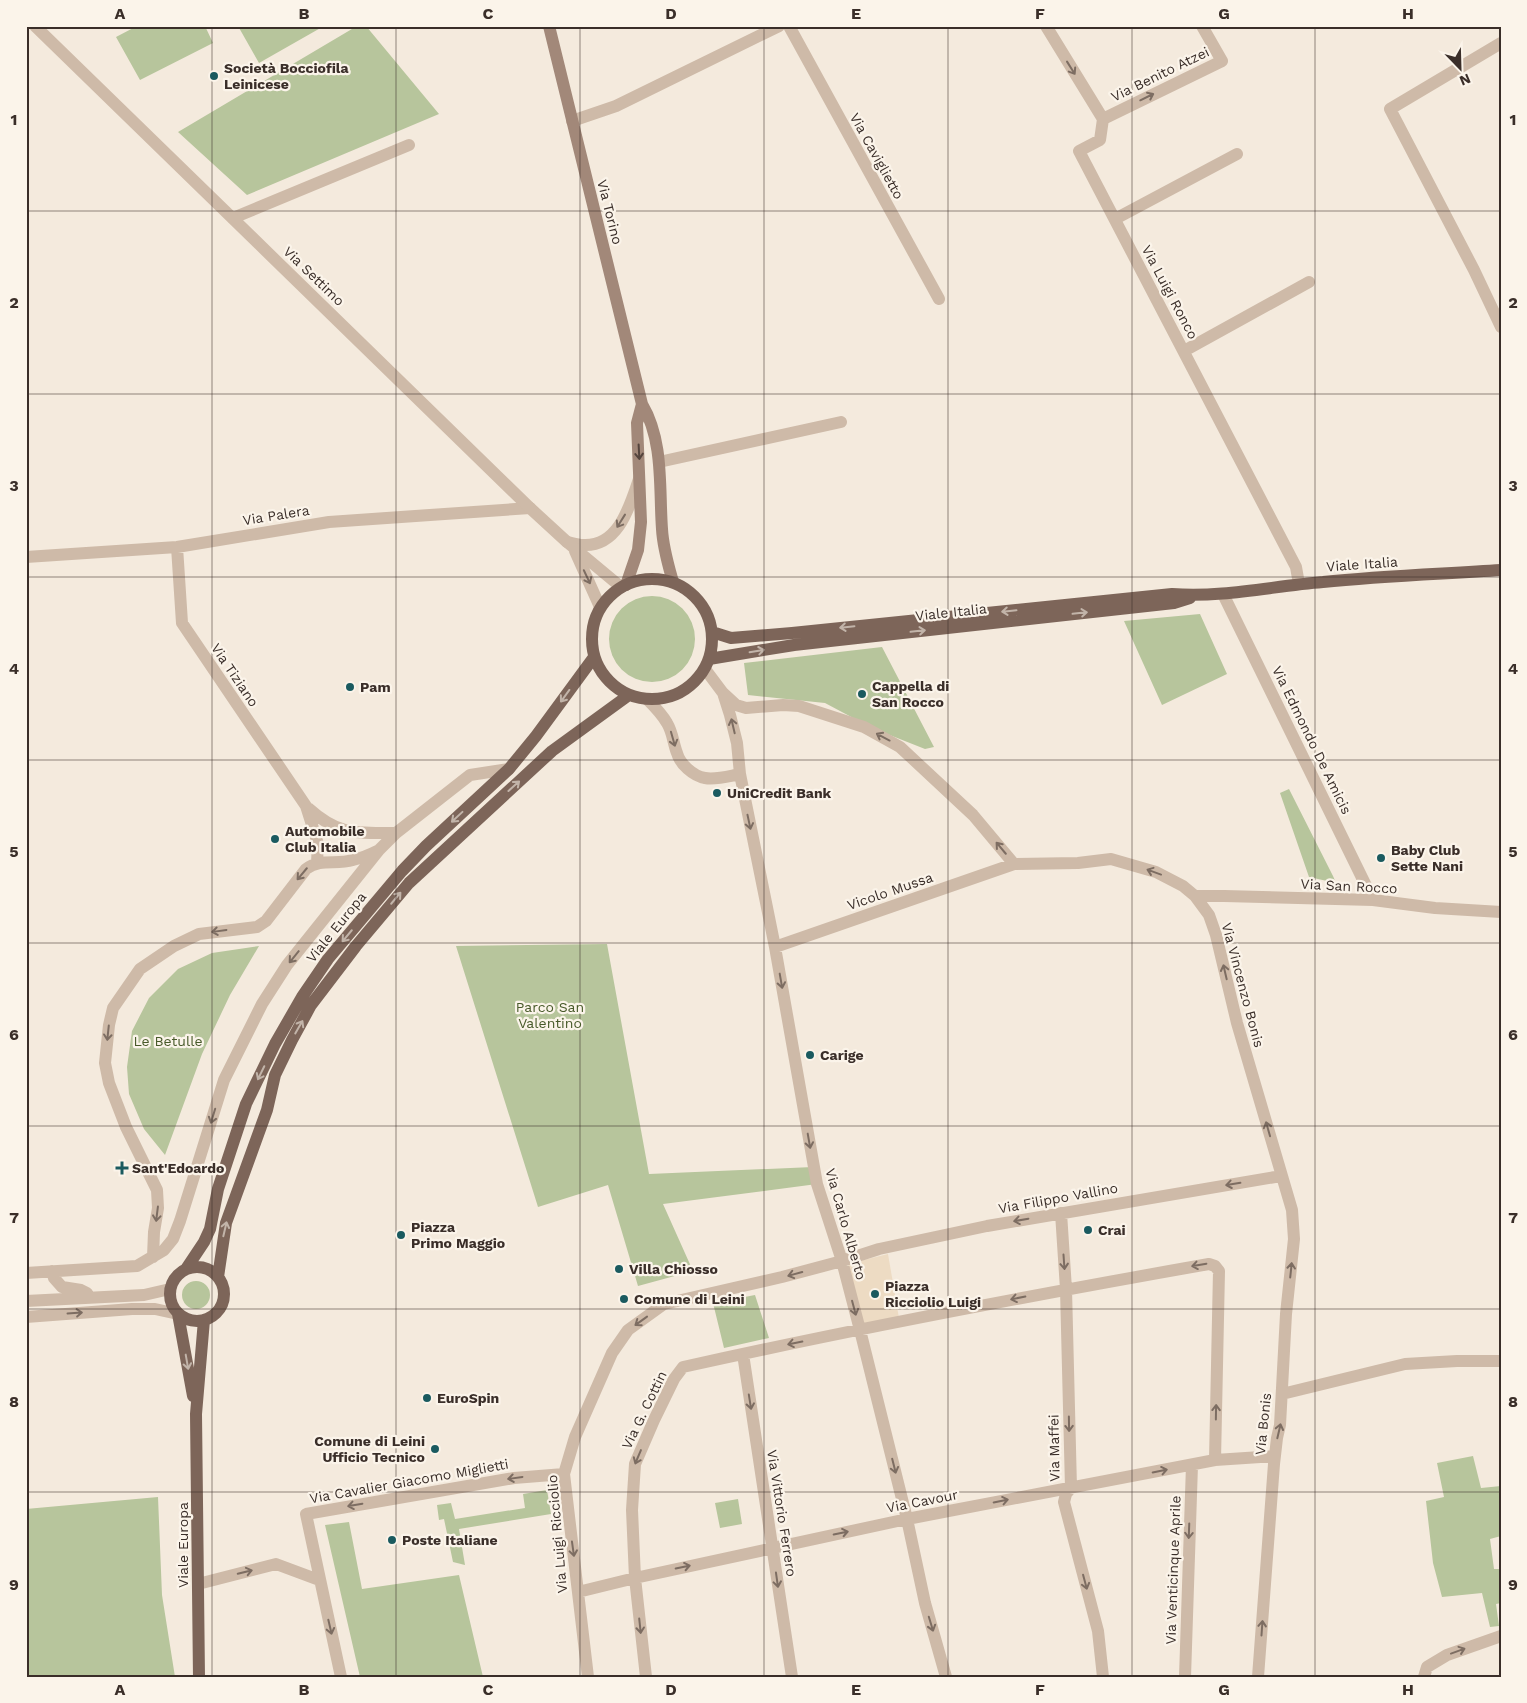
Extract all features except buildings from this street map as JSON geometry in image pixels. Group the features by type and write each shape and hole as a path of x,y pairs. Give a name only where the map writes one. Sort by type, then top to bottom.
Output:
{"main road":[{"name":"Via Torino","path":"549,26 642,404 651,419 659,462 665,555 673,582"},
{"name":"Via Torino","path":"624,586 638,550 641,522 637,423 642,404"},
{"name":"Viale Italia","path":"712,632 731,638 783,634 1172,594 1196,596 1224,594 1299,584 1501,570"},
{"path":"652,579 673,582 686,589 697,599 707,614 712,632 712,646 707,664 694,682 669,697 647,699 629,695 614,686 602,673 594,657 592,640 594,623 600,608 624,586 632,582 652,579"},
{"name":"Viale Italia","path":"707,664 794,645 1174,603 1196,596"},
{"name":"Viale Europa","path":"186,1269 204,1242 210,1229 218,1189 246,1104 275,1044 302,996 328,959 402,871 509,769 536,736 594,657"},
{"name":"Viale Europa","path":"218,1277 226,1223 267,1110 275,1075 312,1005 356,946 408,882 552,751 629,695"},
{"path":"194,1266 212,1271 218,1277 223,1284 224,1293 223,1302 219,1310 204,1320 195,1321 186,1319 178,1314 169,1297 172,1281 178,1274 194,1266"},
{"name":"Viale Europa","path":"178,1314 196,1414"},
{"name":"Viale Europa","path":"199,1677 196,1414 204,1320"}],"street":[{"name":"Via Settimo","path":"35,26 530,508 570,544 624,586"},
{"path":"572,121 616,106 779,26"},
{"name":"Via Caviglietto","path":"789,26 939,299"},
{"path":"1046,26 1103,119"},
{"name":"Via Benito Atzei","path":"1103,119 1222,61 1202,26"},
{"path":"1501,43 1390,109 1474,270 1501,327"},
{"name":"Via Luigi Ronco","path":"1103,119 1100,140 1079,152 1296,567 1299,584"},
{"path":"233,218 409,145"},
{"path":"1115,219 1237,154"},
{"path":"1184,351 1309,282"},
{"path":"659,462 841,422"},
{"path":"570,544 583,545 594,543 604,540 614,531 623,521 640,476"},
{"name":"Via Palera","path":"26,557 177,547 329,522 530,508"},
{"name":"Via Settimo","path":"570,544 600,608"},
{"name":"Via Tiziano","path":"177,547 182,622 306,806 320,820 348,832 396,833"},
{"name":"Via Edmondo De Amicis","path":"1224,594 1373,900"},
{"name":"Via Carlo Alberto","path":"707,664 722,693 737,743 740,774 775,947 817,1184 842,1261 907,1519 925,1603 946,1677"},
{"path":"722,693 736,705 746,708 799,706 864,727 900,747 973,815 1014,864"},
{"path":"647,699 668,724 674,738 677,754 691,772 703,778 713,779 740,774"},
{"path":"26,1273 137,1266 164,1250 180,1222 224,1080 262,1004 287,965 379,850 396,833 470,775 509,769"},
{"name":"Via Tiziano","path":"306,806 318,844 317,862"},
{"path":"153,1257 154,1232 158,1208 157,1190 126,1127 109,1083 105,1064 109,1024 113,1008 140,969 174,946 198,934 257,927 266,921 306,869 317,862 354,860 379,850"},
{"name":"Via Vincenzo Bonis","path":"1014,864 1078,863 1111,859 1156,872 1183,886 1195,896 1209,914 1216,935 1237,1023 1281,1176"},
{"name":"Vicolo Mussa","path":"775,947 1014,864"},
{"name":"Via San Rocco","path":"1195,896 1373,900 1435,908 1501,912"},
{"name":"Via Filippo Vallino","path":"842,1261 879,1249 987,1226 1281,1176"},
{"name":"Via Bonis","path":"1258,1677 1275,1456 1280,1426 1286,1314 1294,1225 1292,1210 1281,1176"},
{"name":"Via Maffei","path":"1061,1213 1066,1289 1071,1488 1066,1494 1064,1502 1098,1631 1103,1677"},
{"name":"Via Luigi Ricciolio","path":"588,1677 564,1474 575,1437 612,1353 628,1330 664,1304 842,1261"},
{"name":"Via G. Cottin","path":"646,1677 635,1578 632,1510 635,1464 674,1379 683,1367 1066,1289 1209,1264 1215,1266 1218,1271 1215,1460"},
{"path":"52,1271 54,1278 62,1287 81,1290 93,1297"},
{"path":"26,1300 144,1295 170,1290"},
{"path":"26,1317 132,1309 155,1309 178,1314"},
{"name":"Via Vittorio Ferrero","path":"743,1354 792,1677"},
{"path":"1282,1394 1405,1364 1501,1361"},
{"name":"Via Cavour","path":"578,1592 907,1519 1215,1460 1275,1456"},
{"name":"Via Venticinque Aprile","path":"1185,1677 1192,1465"},
{"name":"Via Cavalier Giacomo Miglietti","path":"341,1677 306,1514 514,1478 564,1474"},
{"path":"198,1584 276,1564 319,1580"},
{"path":"1424,1677 1427,1666 1447,1655 1501,1636"}],"green space":[{"path":"137,26 205,26 213,43 140,80 116,37"},
{"path":"238,26 324,26 259,63"},
{"path":"357,26 366,26 439,114 247,195 178,132"},
{"path":"644,596 660,596 669,599 683,608 692,622 695,639 692,656 683,670 669,679 660,682 644,682 628,675 616,663 609,647 609,631 616,615 628,603"},
{"path":"1200,614 1227,674 1162,705 1124,621"},
{"path":"882,647 934,747 925,749 872,728 825,703 748,695 744,663"},
{"path":"1289,789 1336,883 1309,877 1280,793"},
{"name":"Parco San Valentino","path":"607,944 649,1174 813,1167 817,1184 663,1204 693,1271 638,1286 608,1185 538,1207 456,946"},
{"name":"Le Betulle","path":"259,946 230,995 202,1054 165,1155 144,1129 129,1094 127,1067 132,1031 149,998 178,969 212,953"},
{"path":"196,1281 206,1285 210,1295 206,1305 196,1309 186,1305 182,1295 186,1285"},
{"path":"755,1295 769,1338 724,1348 713,1303"},
{"path":"1473,1456 1481,1488 1501,1486 1501,1536 1490,1539 1494,1569 1501,1569 1501,1603 1496,1604 1499,1626 1490,1627 1482,1593 1442,1597 1433,1563 1426,1501 1444,1497 1437,1463"},
{"path":"547,1490 551,1514 459,1529 465,1565 453,1562 444,1519 439,1520 437,1505 451,1503 455,1519 525,1508 523,1494"},
{"path":"158,1497 162,1595 175,1677 26,1677 26,1509"},
{"path":"738,1499 742,1524 720,1528 715,1503"},
{"path":"349,1522 362,1589 459,1575 483,1677 360,1677 325,1525"}],"shaded area":[{"name":"Piazza Ricciolio Luigi","path":"888,1254 900,1324 865,1330 848,1264"}],"place":[{"name":"Società Bocciofila Leinicese","path":"214,76"},
{"name":"Pam","path":"350,687"},
{"name":"Cappella di San Rocco","path":"862,694"},
{"name":"UniCredit Bank","path":"717,793"},
{"name":"Automobile Club Italia","path":"275,839"},
{"name":"Baby Club Sette Nani","path":"1381,858"},
{"name":"Carige","path":"810,1055"},
{"name":"Sant'Edoardo","path":"122,1168"},
{"name":"Crai","path":"1088,1230"},
{"name":"Piazza Primo Maggio","path":"401,1235"},
{"name":"Villa Chiosso","path":"619,1269"},
{"name":"Piazza Ricciolio Luigi","path":"875,1294"},
{"name":"Comune di Leini","path":"624,1299"},
{"name":"EuroSpin","path":"427,1398"},
{"name":"Comune di Leini Ufficio Tecnico","path":"435,1449"},
{"name":"Poste Italiane","path":"392,1540"}]}
